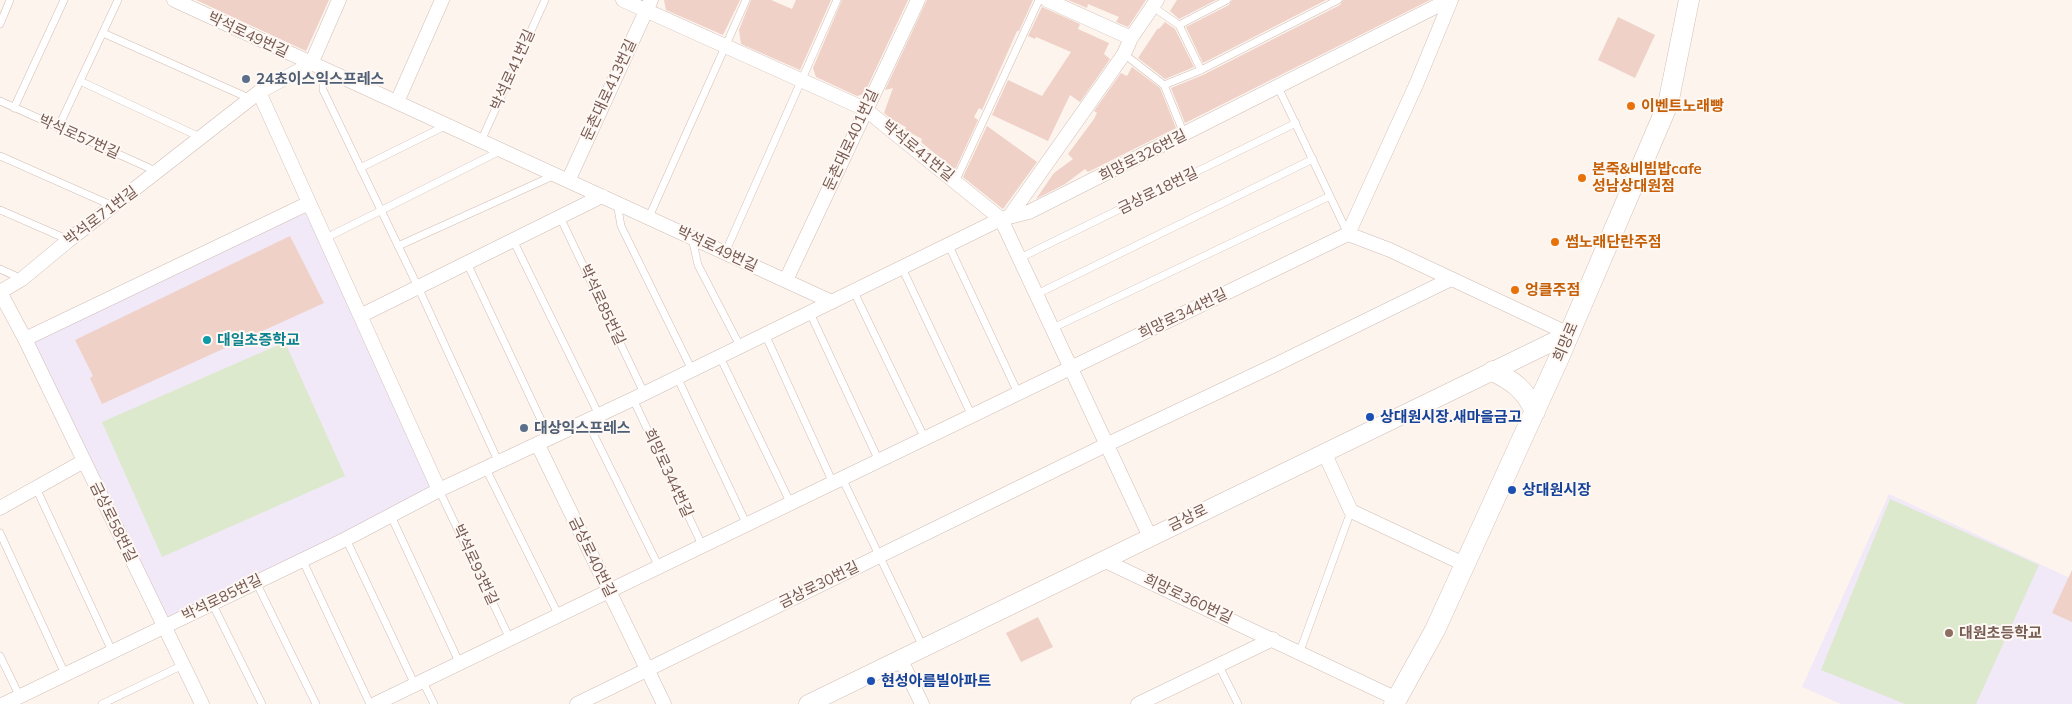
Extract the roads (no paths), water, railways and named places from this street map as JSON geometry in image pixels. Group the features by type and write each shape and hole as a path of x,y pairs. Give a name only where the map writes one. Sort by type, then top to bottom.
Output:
{"main road":[{"name":"희망로","path":"1396,701 1435,630 1535,412 1668,104 1689,0"},
{"path":"1493,371 1512,380 1522,390 1535,412"}],"street":[{"name":"박석로49번길","path":"174,0 191,3 317,66 832,302"},
{"path":"317,66 339,0"},
{"path":"397,102 442,0"},
{"name":"박석로41번길","path":"623,0 648,5 726,46 865,109 955,182 1005,218"},
{"name":"둔촌대로401번길","path":"786,280 918,0"},
{"path":"1047,0 1131,38"},
{"name":"희망로326번길","path":"1348,234 1416,85 1450,0"},
{"name":"희망로326번길","path":"832,302 1005,218 1030,212 1450,0"},
{"path":"1150,537 1020,258 1005,218 1124,54 1131,38 1155,3"},
{"name":"둔촌대로413번길","path":"568,181 648,5"},
{"name":"박석로71번길","path":"0,292 22,279 69,240 255,96 317,66"},
{"path":"255,96 310,203 362,315 439,490"},
{"path":"362,315 602,196"},
{"path":"26,340 310,203"},
{"path":"1348,234 1390,250 1569,334"},
{"name":"희망로344번길","path":"609,592 1348,234"},
{"path":"1108,444 1452,279"},
{"name":"금상로58번길","path":"0,292 26,340 183,665 198,703"},
{"name":"박석로85번길","path":"14,701 163,626 346,539 439,490 544,442 832,302"},
{"name":"금상로","path":"808,704 1569,334"},
{"name":"금상로40번길","path":"544,442 609,592 664,704"},
{"name":"금상로30번길","path":"647,670 1108,444"},
{"path":"1324,452 1352,511 1464,564"},
{"path":"0,508 84,461"},
{"name":"희망로360번길","path":"1103,560 1300,651 1396,701"},
{"path":"375,704 609,592"},
{"path":"1138,704 1273,639"},
{"path":"900,658 922,704"},
{"path":"577,704 647,670"}],"lane":[{"path":"0,24 10,0"},
{"path":"14,108 64,0"},
{"path":"58,128 118,0"},
{"name":"박석로41번길","path":"481,141 545,0"},
{"path":"649,217 746,0"},
{"path":"725,252 837,0"},
{"path":"955,182 1039,0"},
{"path":"1179,25 1227,0"},
{"path":"1164,85 1201,70 1338,0"},
{"path":"1155,3 1179,25 1201,70"},
{"path":"103,33 255,96"},
{"path":"1124,54 1164,85 1184,135"},
{"path":"317,66 323,90 500,463"},
{"path":"80,81 202,138"},
{"path":"1278,88 1348,234"},
{"name":"박석로57번길","path":"0,101 159,172"},
{"name":"금상로18번길","path":"1020,258 1296,124"},
{"path":"360,168 447,125"},
{"path":"326,238 501,150"},
{"path":"0,156 114,206"},
{"path":"1037,294 1313,159"},
{"path":"398,246 555,174"},
{"path":"1053,328 1330,196"},
{"path":"617,202 621,226 692,370"},
{"path":"0,210 69,240"},
{"name":"박석로85번길","path":"560,217 639,396"},
{"path":"692,237 698,264 740,346"},
{"path":"514,240 659,567"},
{"path":"949,246 1018,393"},
{"path":"467,263 544,442"},
{"path":"902,268 972,416"},
{"path":"0,269 22,279"},
{"path":"854,292 925,439"},
{"path":"810,313 880,461"},
{"path":"765,334 838,480 879,556 923,648"},
{"path":"720,357 791,504"},
{"path":"676,377 747,525"},
{"name":"희망로344번길","path":"639,396 703,547"},
{"path":"486,469 559,616"},
{"path":"36,488 112,651"},
{"name":"박석로93번길","path":"439,490 510,640"},
{"path":"1300,651 1352,511"},
{"path":"391,516 460,664"},
{"path":"0,533 65,674"},
{"path":"346,539 420,684 434,704"},
{"path":"302,559 370,704"},
{"path":"256,582 316,704"},
{"path":"212,603 262,704"},
{"path":"0,656 14,701"},
{"path":"1218,664 1238,704"},
{"path":"102,704 183,665"}],"place":[{"name":"24쵸이스익스프레스","path":"246,79"},
{"name":"이벤트노래빵","path":"1631,106"},
{"name":"본죽&비빔밥cafe 성남상대원점","path":"1582,178"},
{"name":"썸노래단란주점","path":"1555,242"},
{"name":"엉클주점","path":"1515,290"},
{"name":"대일초증학교","path":"207,340"},
{"name":"상대원시장.새마을금고","path":"1370,417"},
{"name":"대상익스프레스","path":"524,428"},
{"name":"상대원시장","path":"1512,490"},
{"name":"대원초등학교","path":"1949,633"},
{"name":"현성아름빌아파트","path":"871,681"}]}
